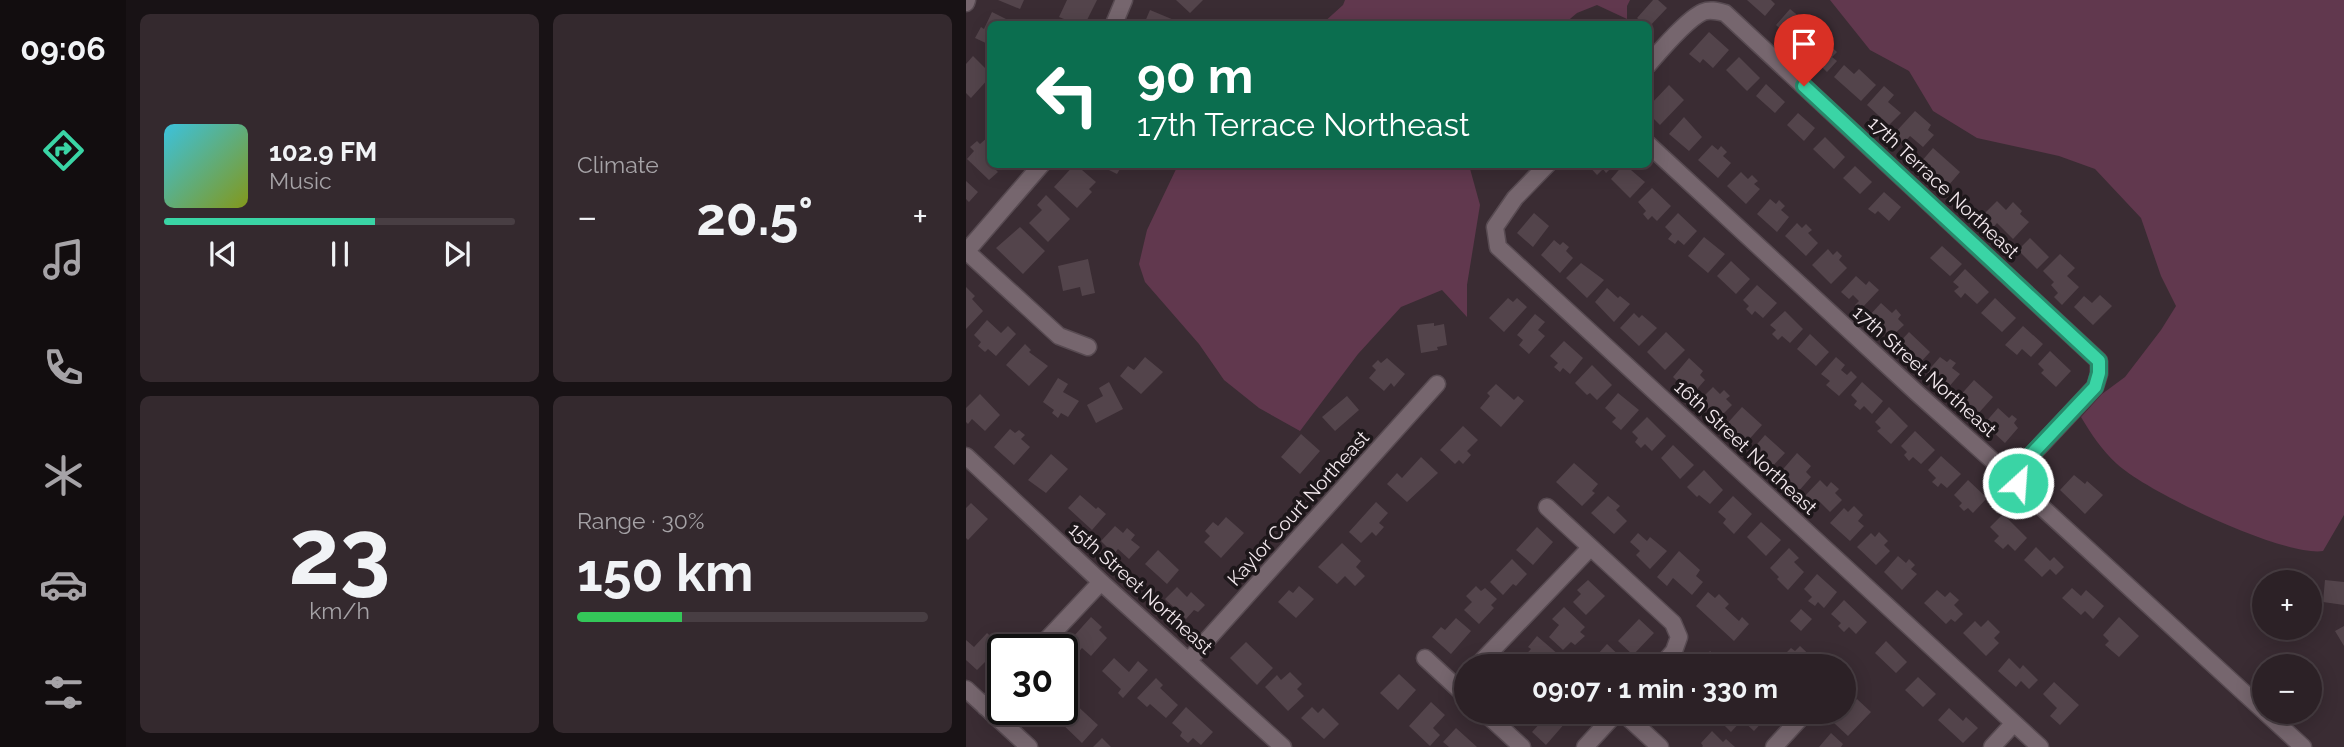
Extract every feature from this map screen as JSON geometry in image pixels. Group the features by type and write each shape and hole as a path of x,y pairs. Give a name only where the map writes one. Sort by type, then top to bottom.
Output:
{"street":[{"path":"1115,21 1124,0"},
{"name":"17th Terrace Northeast","path":"1652,61 1701,13 1713,10 1725,13 2099,361 2095,387 2026,460 2017,475"},
{"name":"17th Street Northeast","path":"1652,148 1917,393 2002,469 2017,475 2018,483 2032,498 2252,700"},
{"path":"1039,168 966,252 1059,336 1088,347"},
{"name":"16th Street Northeast","path":"1544,168 1515,198 1495,227 1498,247 2040,747"},
{"name":"Kaylor Court Northeast","path":"1189,660 1437,384"},
{"name":"15th Street Northeast","path":"968,461 1283,747"},
{"path":"1547,507 1672,622 1679,637 1671,654"},
{"path":"1488,654 1590,548"},
{"path":"1052,634 1101,582"},
{"path":"1425,658 1454,680"},
{"path":"966,689 1029,747"},
{"path":"1992,747 2014,723"},
{"path":"1497,724 1522,747"},
{"path":"1585,747 1608,724"},
{"path":"1634,724 1660,747"},
{"path":"1774,747 1796,724"},
{"name":"17th Street Northeast","path":"2278,724 2303,747"}],"shaded area":[{"path":"1345,0 1630,0 1627,19 1597,5 1577,13 1568,21 1325,21"},
{"path":"1830,0 2344,0 2344,515 2323,551 2279,544 2217,520 2156,490 2133,476 2106,453 2081,417 2102,394 2125,377 2176,306 2161,276 2141,218 2095,169 2059,156 1977,138 1933,111 1909,71 1870,50"},
{"path":"1177,168 1470,168 1480,205 1467,285 1467,317 1442,290 1401,307 1358,354 1300,431 1259,408 1224,380 1199,344 1145,282 1139,264 1147,230"}],"building":[{"path":"998,0 1024,0 1020,9"},
{"path":"1067,0 1097,0 1086,21 1069,21 1059,17"},
{"path":"1176,0 1203,0 1190,13"},
{"path":"1653,0 1658,0 1667,8 1652,24 1652,21 1640,21 1637,18"},
{"path":"1747,0 1771,0 1775,4 1765,16"},
{"path":"1790,9 1806,22 1790,38 1776,25"},
{"path":"1150,10 1174,20 1174,21 1145,21"},
{"path":"992,12 1010,21 988,21"},
{"path":"987,23 987,44 975,38 981,27 984,29"},
{"path":"1709,32 1729,50 1713,68 1703,59 1700,63 1689,54"},
{"path":"1811,36 1820,44 1824,40 1837,52 1832,57 1837,61 1827,72 1801,47"},
{"path":"973,56 987,70 987,80 971,98 966,93 966,64"},
{"path":"1739,57 1760,78 1747,91 1726,70"},
{"path":"1844,65 1854,74 1859,69 1876,85 1861,101 1834,77"},
{"path":"1766,84 1785,102 1775,113 1756,96"},
{"path":"1669,85 1684,100 1660,125 1652,117 1652,103"},
{"path":"1884,86 1894,95 1888,102 1901,113 1889,125 1867,105"},
{"path":"1915,111 1931,125 1928,130 1934,135 1923,147 1910,136 1902,145 1892,136"},
{"path":"1798,113 1815,128 1804,141 1787,125"},
{"path":"1684,117 1702,137 1689,151 1669,134"},
{"path":"1825,137 1845,157 1834,169 1813,149"},
{"path":"987,138 987,168 994,168 998,172 989,180 967,159 974,151 970,147 977,141 980,144"},
{"path":"1712,145 1718,150 1721,146 1727,152 1723,156 1731,163 1718,178 1698,160"},
{"path":"1933,148 1960,172 1948,186 1921,162"},
{"path":"1855,166 1872,182 1860,194 1843,178"},
{"path":"1071,168 1080,168 1096,182 1089,189 1092,192 1077,208 1054,187"},
{"path":"1105,168 1120,168 1117,174"},
{"path":"1591,168 1611,168 1606,173 1603,169 1597,175"},
{"path":"1621,168 1629,168 1645,182 1630,198 1611,179"},
{"path":"1741,172 1748,179 1752,175 1758,181 1754,184 1760,189 1746,204 1727,186"},
{"path":"966,181 978,192 969,202 966,199"},
{"path":"1652,188 1671,206 1657,221 1652,216 1648,220 1643,214 1646,211 1638,202"},
{"path":"1884,192 1901,207 1889,221 1878,211 1875,214 1868,209"},
{"path":"1046,195 1070,219 1048,242 1029,223 1042,210 1037,205"},
{"path":"1770,199 1776,204 1779,200 1785,206 1781,210 1789,217 1777,232 1757,214"},
{"path":"1997,201 2006,210 2013,202 2029,222 2013,239 1997,223 1992,229 1980,218"},
{"path":"1534,213 1549,226 1533,247 1517,233"},
{"path":"1678,213 1697,231 1684,245 1678,240 1675,244 1668,239 1672,234 1665,227"},
{"path":"1797,223 1802,228 1806,224 1812,230 1808,233 1818,243 1806,256 1785,236"},
{"path":"1020,227 1045,251 1023,274 996,248"},
{"path":"1704,237 1725,254 1708,273 1688,256"},
{"path":"2030,238 2049,257 2037,269 2018,250"},
{"path":"1554,240 1569,247 1566,251 1573,258 1560,273 1541,255"},
{"path":"1942,246 1962,264 1950,276 1930,258"},
{"path":"1828,249 1833,255 1837,251 1842,256 1839,260 1847,268 1831,284 1812,265"},
{"path":"2060,254 2075,268 2067,276 2079,287 2062,305 2054,297 2058,293 2051,285 2054,282 2043,271"},
{"path":"1088,259 1095,293 1082,296 1080,287 1063,291 1058,266"},
{"path":"1731,261 1750,279 1736,294 1717,276"},
{"path":"1581,263 1604,280 1587,298 1566,278"},
{"path":"1965,269 1989,292 1977,304 1965,293 1961,298 1954,291 1959,287 1953,282"},
{"path":"1856,276 1866,285 1869,281 1879,290 1860,310 1855,305 1859,301 1853,295 1849,299 1841,292"},
{"path":"1757,285 1777,303 1763,318 1755,311 1752,315 1743,300"},
{"path":"966,287 975,296 972,299 983,311 966,329"},
{"path":"1607,288 1630,304 1614,322 1595,302"},
{"path":"2100,295 2112,306 2093,325 2074,307 2084,296 2092,303"},
{"path":"1508,298 1513,302 1517,298 1527,307 1504,332 1489,318"},
{"path":"1995,298 2016,318 2002,332 1981,313"},
{"path":"1881,303 1892,313 1896,309 1901,315 1898,319 1904,325 1891,337 1869,316"},
{"path":"1785,311 1803,329 1790,343 1782,336 1778,340 1772,334 1776,330 1770,325"},
{"path":"1634,313 1639,318 1642,315 1657,328 1639,346 1620,328"},
{"path":"1535,314 1545,322 1538,330 1545,336 1529,354 1519,345 1523,340 1517,335"},
{"path":"987,320 1001,333 1008,326 1016,334 996,356 988,349 985,352 978,346 981,342 974,335"},
{"path":"1434,323 1434,326 1444,324 1447,345 1437,347 1438,350 1421,353 1417,325"},
{"path":"2023,326 2043,344 2031,357 2022,349 2017,355 2005,345"},
{"path":"1666,332 1685,350 1665,370 1647,352"},
{"path":"1909,332 1930,352 1919,364 1898,344"},
{"path":"1810,334 1829,352 1816,366 1797,349"},
{"path":"1564,341 1583,358 1570,374 1563,368 1560,372 1554,367 1558,363 1550,356"},
{"path":"1025,344 1031,350 1029,352 1048,366 1029,386 1006,365"},
{"path":"2050,351 2071,371 2056,387 2041,373 2044,370 2038,364"},
{"path":"1145,357 1163,372 1141,394 1120,376 1128,366 1134,370"},
{"path":"1836,357 1845,365 1841,370 1847,375 1851,371 1857,377 1839,396 1826,385 1830,381 1821,374"},
{"path":"1940,357 1947,362 1950,359 1956,363 1952,368 1960,374 1947,389 1927,372"},
{"path":"1387,358 1405,374 1394,387 1391,383 1384,391 1369,378 1376,370 1372,366 1378,360 1381,363"},
{"path":"1689,358 1703,371 1700,375 1705,380 1692,395 1673,377"},
{"path":"1592,365 1612,385 1597,400 1590,393 1587,395 1575,383"},
{"path":"1058,378 1068,384 1063,392 1079,401 1068,417 1061,413 1058,418 1052,413 1054,410 1043,402"},
{"path":"1974,380 1993,397 1976,416 1957,399"},
{"path":"1109,382 1123,409 1096,423 1087,405 1103,396 1099,388"},
{"path":"1862,382 1883,401 1872,414 1864,406 1860,410 1854,405 1857,401 1851,395"},
{"path":"1496,384 1514,400 1518,396 1524,401 1501,427 1480,408 1490,396 1487,393"},
{"path":"1713,387 1720,394 1724,390 1730,396 1726,399 1732,405 1718,419 1699,401"},
{"path":"1618,393 1639,410 1621,430 1612,422 1616,418 1605,408"},
{"path":"980,394 1000,415 985,431 972,419 968,424 966,422 966,408"},
{"path":"1347,396 1359,410 1335,431 1322,417"},
{"path":"1742,407 1762,425 1745,444 1725,426"},
{"path":"1889,407 1908,426 1891,444 1877,431 1881,428 1875,422"},
{"path":"1998,408 2009,418 2012,415 2017,419 2014,423 2018,428 2005,443 1984,424"},
{"path":"1647,417 1666,436 1652,451 1645,444 1641,448 1635,442 1638,438 1632,432"},
{"path":"1463,426 1478,440 1467,451 1471,455 1463,464 1459,460 1455,464 1440,450"},
{"path":"1010,429 1015,433 1019,430 1025,435 1021,439 1030,447 1014,465 994,447"},
{"path":"1915,431 1935,450 1921,464 1913,457 1909,461 1904,455 1907,452 1901,446"},
{"path":"1301,434 1320,451 1300,474 1281,457"},
{"path":"1765,435 1785,453 1771,468 1752,450"},
{"path":"1673,445 1694,465 1680,479 1661,458"},
{"path":"1797,453 1811,466 1806,472 1811,477 1798,492 1778,475"},
{"path":"1051,454 1068,469 1046,493 1028,480"},
{"path":"1941,456 1961,474 1947,488 1941,483 1938,487 1932,482 1936,478 1928,470"},
{"path":"1421,457 1438,473 1407,502 1387,484 1397,473 1402,478"},
{"path":"1574,463 1598,484 1592,491 1595,493 1582,506 1556,482"},
{"path":"1704,470 1723,490 1710,504 1687,487"},
{"path":"2074,475 2085,484 2087,481 2103,495 2085,514 2060,490"},
{"path":"1820,480 1827,487 1831,482 1839,489 1835,493 1842,500 1830,512 1819,501 1813,507 1803,498"},
{"path":"1968,480 1987,498 1973,513 1968,508 1964,511 1959,506 1962,503 1954,495"},
{"path":"1080,495 1106,514 1092,530 1068,508"},
{"path":"1608,496 1620,506 1616,510 1627,521 1614,534 1591,513"},
{"path":"1733,496 1752,514 1734,534 1723,523 1726,519 1718,512"},
{"path":"1376,502 1388,513 1379,523 1384,527 1376,536 1372,532 1361,543 1349,532"},
{"path":"971,503 988,519 968,540 966,508"},
{"path":"1854,506 1863,515 1858,521 1864,526 1850,541 1830,523 1844,508 1848,512"},
{"path":"2003,514 2027,538 2015,551 2008,544 2003,549 1994,541 1999,536 1990,527"},
{"path":"1226,517 1244,533 1221,558 1204,542 1210,536 1205,531 1213,522 1218,526"},
{"path":"1761,522 1781,540 1766,556 1747,537"},
{"path":"1115,526 1123,533 1127,528 1135,535 1131,540 1140,547 1129,559 1118,549 1114,554 1101,541"},
{"path":"1537,527 1553,542 1533,565 1516,550"},
{"path":"1879,532 1888,541 1884,545 1890,551 1876,565 1857,547 1871,533 1875,537"},
{"path":"1638,533 1647,541 1650,537 1667,551 1650,569 1636,555 1640,551 1630,542"},
{"path":"1342,543 1361,561 1356,567 1365,576 1355,586 1345,576 1337,584 1318,567"},
{"path":"2036,547 2050,561 2054,557 2064,567 2056,575 2050,569 2042,577 2024,560"},
{"path":"1789,548 1799,558 1794,562 1804,572 1788,590 1770,568"},
{"path":"1158,550 1179,570 1167,584 1145,564"},
{"path":"1679,551 1700,570 1696,576 1703,582 1692,595 1673,578 1667,586 1657,577"},
{"path":"1898,556 1906,563 1909,559 1915,565 1911,569 1917,574 1902,590 1884,572"},
{"path":"1512,559 1527,574 1503,595 1490,582"},
{"path":"1817,574 1837,592 1824,608 1818,602 1815,606 1808,601 1812,597 1804,589"},
{"path":"1588,580 1605,596 1586,615 1573,602 1581,594 1577,590"},
{"path":"2325,580 2344,582 2344,605 2323,602"},
{"path":"1299,586 1314,599 1296,618 1278,602 1289,590 1293,593"},
{"path":"1476,586 1481,591 1485,588 1497,599 1491,605 1494,608 1479,624 1464,610 1472,602 1466,596"},
{"path":"1177,587 1187,597 1191,592 1205,605 1198,612 1194,610 1186,619 1165,599"},
{"path":"2072,588 2081,596 2086,590 2104,606 2093,619 2085,611 2081,615 2062,598"},
{"path":"1937,590 1945,597 1950,592 1959,600 1954,605 1963,614 1955,622 1951,619 1946,624 1924,603"},
{"path":"1708,592 1715,598 1719,594 1729,604 1725,608 1739,621 1742,617 1749,624 1734,641 1696,606"},
{"path":"1844,600 1867,622 1856,634 1849,627 1844,632 1838,626 1841,623 1831,614"},
{"path":"1564,607 1585,627 1580,632 1585,636 1575,645 1571,642 1563,650 1549,637 1559,625 1552,619"},
{"path":"1801,609 1812,619 1801,631 1790,621"},
{"path":"1091,617 1102,627 1099,630 1107,638 1091,656 1082,648 1078,653 1078,634 1076,634"},
{"path":"2119,617 2139,636 2119,657 2105,645 2109,641 2103,635"},
{"path":"1456,618 1471,631 1451,654 1432,637 1441,627 1445,630"},
{"path":"1639,619 1654,633 1634,654 1618,641"},
{"path":"1988,620 2000,632 1994,638 1999,643 1986,656 1963,633 1975,621 1981,627"},
{"path":"2344,626 2344,646 2335,631"},
{"path":"988,634 987,660 977,670 966,660 966,640 974,647"},
{"path":"1537,636 1558,654 1526,654 1531,649 1528,647"},
{"path":"1886,641 1907,662 1896,673 1875,653"},
{"path":"1246,642 1273,668 1257,685 1230,658"},
{"path":"1607,644 1618,654 1598,654"},
{"path":"1800,646 1808,654 1785,654 1791,648 1795,651"},
{"path":"1114,658 1129,672 1138,661 1148,670 1123,698 1118,693 1121,689 1102,671"},
{"path":"2009,658 2020,669 2023,665 2038,680 2029,689 2021,681 2016,687 1998,671"},
{"path":"1290,672 1302,684 1297,689 1304,696 1288,711 1265,687 1277,675 1281,680"},
{"path":"1399,674 1416,690 1398,710 1380,693"},
{"path":"1918,677 1936,694 1923,707 1905,690"},
{"path":"1156,678 1163,685 1160,688 1178,705 1166,718 1150,704 1147,707 1137,698"},
{"path":"2054,682 2079,705 2060,725 2050,716 2057,708 2043,694"},
{"path":"1856,700 1871,712 1848,736 1835,724 1856,724"},
{"path":"1431,702 1445,715 1433,728 1440,735 1430,746 1409,726"},
{"path":"1078,707 1098,725 1082,743 1063,725 1078,725"},
{"path":"1186,707 1213,732 1201,745 1193,738 1188,743 1180,736 1182,732 1172,723"},
{"path":"1312,707 1318,713 1323,708 1339,724 1324,739 1301,718"},
{"path":"1949,708 1963,721 1966,717 1978,728 1963,743 1938,720"},
{"path":"1539,724 1564,724 1546,745 1532,732"},
{"path":"1723,724 1738,724 1731,732"},
{"path":"1746,724 1760,724 1754,731"},
{"path":"1456,728 1477,747 1449,747 1443,742"},
{"path":"1712,731 1723,742 1726,739 1735,747 1702,747 1701,743"},
{"path":"1831,733 1843,744 1841,747 1819,747"},
{"path":"1102,738 1111,747 1093,747"}],"route":[{"path":"1804,86 2099,361 2095,387 2026,460 2017,475 2018,483"}]}
